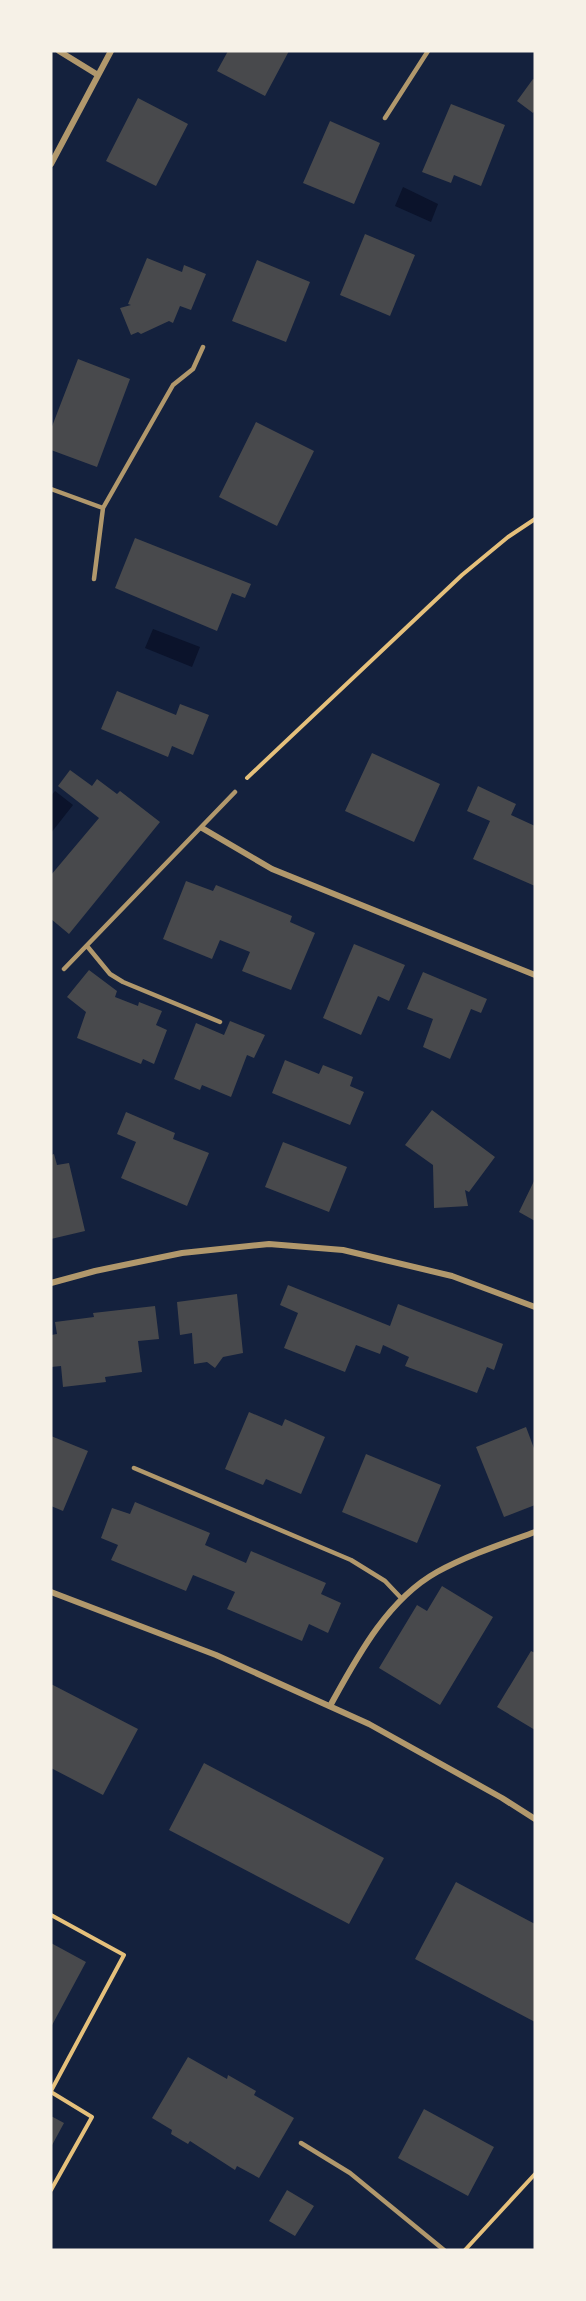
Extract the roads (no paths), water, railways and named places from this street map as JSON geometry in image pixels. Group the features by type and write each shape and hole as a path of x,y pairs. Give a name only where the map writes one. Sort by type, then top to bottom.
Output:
{"street":[{"path":"58,51 98,75"},
{"path":"51,164 111,51"},
{"path":"202,828 272,869 535,975"},
{"path":"51,1283 95,1271 182,1253 268,1244 343,1250 452,1276 535,1307"},
{"path":"330,1706 389,1612 402,1599 436,1572 484,1551 535,1533"},
{"path":"51,1592 216,1655 369,1724 535,1819"}],"lane":[{"path":"385,118 428,51"},
{"path":"94,579 104,508 174,385 193,369 203,347"},
{"path":"51,489 104,508"},
{"path":"64,969 235,792"},
{"path":"87,946 110,974 123,982 220,1022"},
{"path":"134,1468 351,1560 385,1581 402,1599"},
{"path":"301,2143 351,2173 444,2250"}],"water":[{"path":"403,187 438,204 431,222 395,206"},
{"path":"153,629 200,647 192,667 145,648"},
{"path":"55,791 73,805 51,833 51,796"}]}
